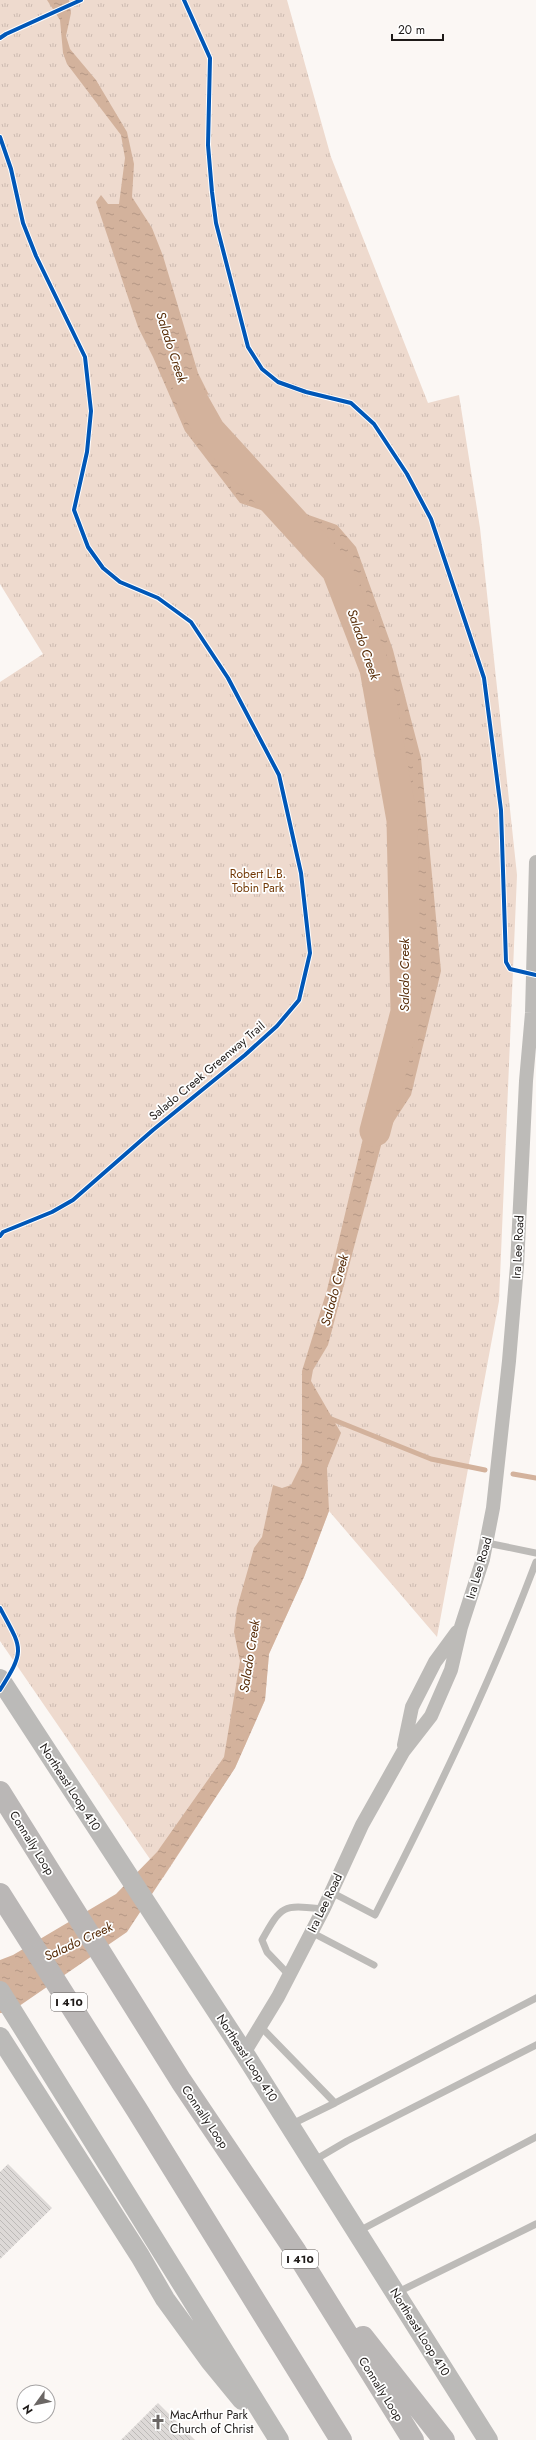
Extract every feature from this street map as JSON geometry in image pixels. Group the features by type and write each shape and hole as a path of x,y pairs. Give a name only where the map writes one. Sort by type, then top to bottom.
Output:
{"highway":[{"name":"Connally Loop","path":"0,1792 181,2081 296,2252 413,2440"},
{"name":"I 410","path":"0,1894 137,2110 342,2440"},
{"path":"296,2252 444,2440"}],"main road":[{"name":"Northeast Loop 410","path":"0,1679 244,2053 488,2440"},
{"path":"0,1991 279,2440"},
{"path":"0,2037 74,2156 140,2256 165,2300 210,2361 275,2440"}],"street":[{"name":"Ira Lee Road","path":"244,2053 261,2027 289,1975 323,1909 362,1825 402,1752 431,1716 451,1670 461,1627 477,1582 487,1543 493,1508 510,1361 517,1266 526,1081 534,1013 536,862"},
{"name":"Ira Lee Road","path":"402,1752 412,1706 434,1662 461,1627"}],"lane":[{"path":"487,1543 536,1553"},
{"path":"331,1892 375,1916 462,1742 506,1642 536,1562"},
{"path":"289,1975 267,1952 262,1940 275,1916 291,1906 323,1909"},
{"path":"311,1932 374,1965"},
{"path":"290,2125 536,1998"},
{"path":"261,2027 335,2102"},
{"path":"312,2161 347,2141 536,2045"},
{"path":"357,2232 536,2137"},
{"path":"396,2294 536,2224"}],"green space":[{"name":"Robert L.B. Tobin Park","path":"0,0 287,0 331,157 428,403 459,395 480,528 517,875 499,1301 437,1637 329,1511 304,1577 269,1654 265,1700 235,1768 163,1878 0,1641 0,682 43,654 0,584"}],"water":[{"path":"47,0 69,0 71,13 66,36 70,49 96,80 127,132 134,164 132,197 152,228 163,256 198,373 209,395 198,392 212,436 278,485 277,496 291,499 303,513 337,525 356,547 393,650 421,758 441,971 411,1095 383,1138 328,1345 313,1370 311,1381 341,1433 327,1468 329,1511 304,1577 269,1654 265,1700 235,1768 127,1932 9,2013 0,2013 0,1960 13,1955 116,1894 157,1852 224,1757 240,1661 234,1632 237,1608 254,1548 262,1537 273,1485 282,1488 291,1485 302,1463 302,1371 327,1290 364,1134 402,1057 409,1032 416,948 411,877 394,831 390,723 381,685 342,562 323,541 296,537 280,528 267,512 240,503 185,431 153,357 138,327 96,202 101,195 108,204 119,204 125,158 121,135 67,64 63,53 60,20"}],"building":[{"path":"8,2164 52,2208 0,2259 0,2172"},
{"name":"MacArthur Park Church of Christ","path":"158,2403 195,2440 121,2440"}],"waterway":[{"name":"Salado Creek","path":"188,392 210,431 337,570 375,669 402,820 406,1012 375,1131"},
{"path":"329,1418 431,1459 485,1470"},
{"path":"513,1474 536,1478"}],"cycle path":[{"path":"0,38 81,0"},
{"path":"184,0 210,58 208,145 216,223 248,347 262,369 278,382 306,392 351,403 374,424 407,474 431,519 484,678 501,810 506,962 510,969 536,975"},
{"name":"Salado Creek Greenway Trail","path":"0,137 11,169 23,223 36,256 85,357 91,411 87,452 74,510 88,547 103,568 120,582 158,598 191,622 228,678 279,775 301,873 310,953 299,1000 277,1026 245,1055 153,1130 73,1200 52,1212 3,1232 0,1236"},
{"path":"0,1608 17,1641 18,1649 14,1666 0,1690"}],"place":[{"name":"MacArthur Park Church of Christ","path":"158,2422"}]}
